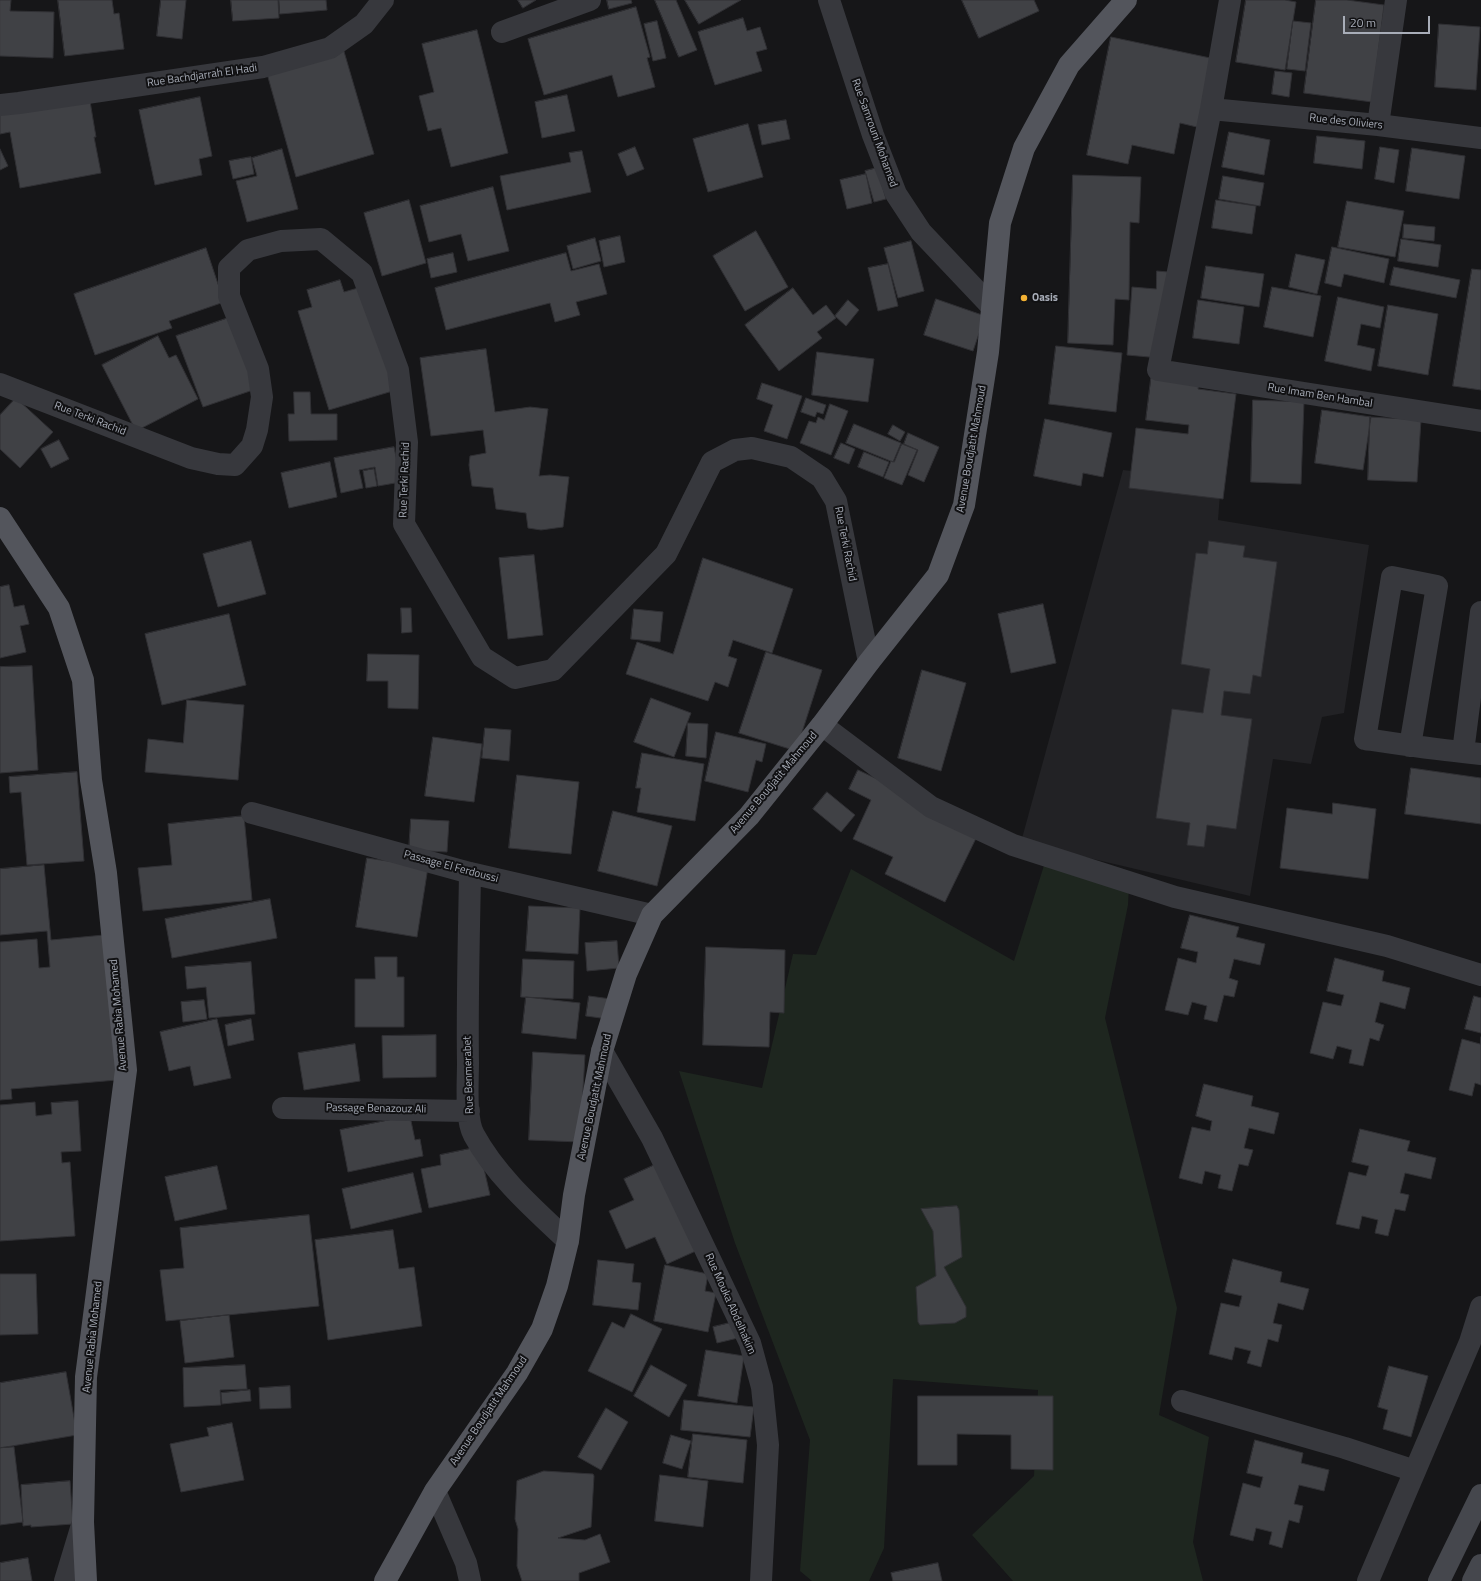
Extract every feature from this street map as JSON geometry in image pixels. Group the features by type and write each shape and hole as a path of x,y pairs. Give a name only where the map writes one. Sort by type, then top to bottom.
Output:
{"main road":[{"name":"Avenue Boudjatit Mahmoud","path":"385,1581 435,1491 517,1373 542,1329 557,1286 568,1242 574,1195 602,1052 626,974 652,915 750,816 938,575 964,505 988,352 1000,223 1024,148 1069,65 1126,0"},
{"name":"Avenue Rabia Mohamed","path":"0,518 59,608 83,680 91,780 106,873 126,1070 86,1377 83,1522 86,1581"},
{"path":"1439,1581 1481,1495"},
{"path":"1473,1581 1481,1565"}],"street":[{"name":"Rue Bachdjarrah El Hadi","path":"0,104 19,103 263,67 330,48 364,24 384,0"},
{"path":"502,32 590,0"},
{"name":"Rue Samrouni Mohamed","path":"829,0 873,135 896,194 921,232 992,307"},
{"path":"1211,109 1230,0"},
{"path":"1378,125 1396,0"},
{"name":"Rue des Oliviers","path":"1211,109 1378,125 1481,138"},
{"name":"Rue Imam Ben Hambal","path":"1211,109 1158,370 1481,421"},
{"name":"Rue Terki Rachid","path":"0,384 191,458 218,464 235,465 252,446 257,430 262,397 258,369 229,296 229,268 248,250 281,241 321,239 362,273 398,370 407,442 404,524 482,657 515,678 554,670 666,554 712,462 735,450 752,448 791,457 822,478 836,501 869,662"},
{"path":"1410,746 1437,586 1392,577 1365,739 1410,746 1472,753 1481,612"},
{"path":"822,725 931,808 1013,845 1175,897 1387,946 1481,975"},
{"name":"Passage El Ferdoussi","path":"252,813 470,873 652,915"},
{"name":"Rue Benmerabet","path":"470,873 467,1002 469,1111 474,1134 495,1166 524,1200 568,1242"},
{"name":"Rue Mouka Abdelhakim","path":"602,1052 652,1138 750,1343 762,1386 768,1445 761,1581"},
{"name":"Passage Benazouz Ali","path":"283,1108 469,1111"},
{"path":"1368,1581 1470,1342 1481,1307"},
{"path":"1182,1401 1345,1448 1415,1471"},
{"path":"435,1491 466,1563 470,1581"},
{"path":"65,1581 83,1522"}],"shaded area":[{"path":"1123,470 1221,481 1218,520 1369,545 1344,713 1322,717 1311,764 1273,759 1250,896 1021,842"},
{"path":"1046,859 1129,884 1128,905 1105,1018 1177,1308 1159,1415 1209,1437 1193,1542 1203,1581 1013,1581 972,1535 1034,1476 1038,1390 893,1379 884,1548 869,1581 812,1581 800,1571 810,1440 735,1243 679,1071 762,1088 793,954 816,955 851,869 1014,961"}],"building":[{"path":"0,0 11,0 10,11 54,12 53,58 0,56"},
{"path":"58,0 112,0 114,14 119,13 124,49 65,56"},
{"path":"161,0 186,0 182,39 157,36"},
{"path":"231,0 278,0 279,18 233,21"},
{"path":"279,0 326,0 327,10 280,14"},
{"path":"518,0 536,0 523,8"},
{"path":"607,0 631,0 632,3 609,9"},
{"path":"655,0 676,0 697,50 679,57"},
{"path":"685,0 741,0 699,24"},
{"path":"962,0 1034,0 1039,11 979,38"},
{"path":"1246,0 1285,0 1296,2 1285,70 1236,62"},
{"path":"1316,0 1347,0 1384,5 1372,102 1304,93"},
{"path":"636,7 650,57 647,58 655,87 618,97 612,75 544,95 528,39"},
{"path":"743,18 747,31 760,27 767,49 756,52 762,71 715,85 698,32"},
{"path":"657,21 666,58 653,61 644,24"},
{"path":"1293,21 1311,23 1305,71 1287,69"},
{"path":"1439,24 1480,27 1476,90 1435,87"},
{"path":"477,30 508,153 451,167 441,128 428,131 419,96 434,92 422,44"},
{"path":"1111,37 1215,59 1201,128 1180,123 1174,154 1132,145 1128,164 1087,155"},
{"path":"343,48 374,154 296,177 266,70"},
{"path":"1275,71 1292,73 1289,97 1272,94"},
{"path":"89,95 96,137 94,137 101,173 20,188 10,132 0,134 0,111"},
{"path":"567,95 575,131 542,138 535,102"},
{"path":"200,97 212,156 199,159 202,175 155,185 139,110"},
{"path":"786,120 790,139 762,145 758,125"},
{"path":"748,124 763,177 708,192 693,139"},
{"path":"1229,132 1270,140 1264,175 1222,167"},
{"path":"1317,136 1365,141 1362,169 1314,163"},
{"path":"635,147 644,169 627,176 618,154"},
{"path":"1380,147 1399,150 1394,183 1375,179"},
{"path":"1412,148 1465,156 1459,199 1406,191"},
{"path":"0,149 8,166 0,170"},
{"path":"282,149 298,209 247,222 236,181 257,176 252,158"},
{"path":"582,151 591,192 507,210 500,176 571,162 569,153"},
{"path":"251,157 254,174 233,179 229,161"},
{"path":"877,168 886,199 874,202 865,171"},
{"path":"866,174 872,203 847,209 840,180"},
{"path":"1073,175 1141,177 1139,223 1130,222 1129,300 1115,299 1113,345 1068,343"},
{"path":"1223,176 1264,183 1260,206 1219,199"},
{"path":"493,187 509,251 468,261 461,234 429,242 420,206"},
{"path":"409,200 426,263 382,276 364,213"},
{"path":"1216,200 1256,206 1252,234 1212,228"},
{"path":"1347,201 1404,211 1395,257 1338,247"},
{"path":"1404,224 1435,227 1434,241 1403,238"},
{"path":"756,231 788,287 745,311 713,256"},
{"path":"620,236 625,262 604,267 599,241"},
{"path":"595,238 601,261 573,269 567,246"},
{"path":"1401,239 1441,245 1438,267 1398,261"},
{"path":"911,241 924,291 898,298 884,248"},
{"path":"1332,247 1389,259 1384,283 1344,274 1341,287 1325,283"},
{"path":"206,248 224,302 169,321 172,328 95,355 74,294"},
{"path":"453,253 457,272 431,278 427,259"},
{"path":"566,253 571,271 599,264 607,294 576,302 580,315 555,322 550,303 446,330 435,288"},
{"path":"1296,254 1325,260 1317,294 1289,287"},
{"path":"888,264 898,306 878,311 868,268"},
{"path":"1206,266 1264,274 1259,307 1201,298"},
{"path":"1394,267 1460,280 1456,298 1390,285"},
{"path":"1472,269 1481,270 1481,390 1453,386"},
{"path":"1157,271 1168,272 1160,358 1127,355 1132,287 1156,289"},
{"path":"340,280 344,292 365,286 396,390 329,410 298,311 312,307 307,290"},
{"path":"1272,287 1321,296 1313,337 1264,327"},
{"path":"793,288 813,315 826,305 836,318 817,332 822,338 779,371 745,325"},
{"path":"1338,297 1384,307 1380,328 1361,324 1357,345 1375,349 1371,371 1325,361"},
{"path":"936,299 985,316 973,351 924,335"},
{"path":"848,300 859,310 846,326 835,316"},
{"path":"1198,300 1244,307 1239,344 1193,338"},
{"path":"1388,305 1438,314 1428,375 1378,366"},
{"path":"234,316 259,388 203,407 176,336"},
{"path":"158,336 169,358 176,355 198,399 136,431 102,365"},
{"path":"1056,346 1122,353 1116,412 1049,404"},
{"path":"486,349 495,412 530,407 548,409 539,476 550,475 569,477 563,527 541,530 528,528 526,513 496,509 493,488 472,486 469,465 470,456 486,453 483,430 431,436 420,358"},
{"path":"817,352 874,359 868,402 812,395"},
{"path":"1152,371 1200,377 1198,389 1236,394 1223,499 1129,488 1136,428 1188,434 1189,425 1146,420"},
{"path":"762,383 802,396 787,439 764,431 773,405 757,399"},
{"path":"294,392 310,392 311,414 337,414 337,440 289,441 288,414 294,414"},
{"path":"16,398 53,432 20,468 0,449 0,415"},
{"path":"806,398 826,405 823,414 817,412 815,417 801,412"},
{"path":"1253,400 1304,402 1301,484 1251,482"},
{"path":"830,404 848,411 831,455 800,443 809,421 816,423 818,417 824,420"},
{"path":"1322,410 1371,417 1363,470 1315,463"},
{"path":"1370,417 1421,420 1417,482 1368,480"},
{"path":"1045,419 1112,433 1103,477 1083,473 1081,486 1034,476"},
{"path":"854,424 901,443 893,462 846,443"},
{"path":"893,425 905,432 900,441 888,434"},
{"path":"908,433 939,447 924,482 908,475 918,450 904,444"},
{"path":"59,440 69,459 51,468 41,449"},
{"path":"841,443 855,449 849,464 834,458"},
{"path":"902,444 917,450 902,485 884,478 891,461 894,462"},
{"path":"394,447 401,482 378,486 375,467 359,470 363,488 341,493 334,458"},
{"path":"864,452 889,462 883,477 858,467"},
{"path":"330,462 337,497 289,508 281,473"},
{"path":"374,469 377,486 366,488 363,471"},
{"path":"251,541 266,594 218,607 203,554"},
{"path":"1209,541 1245,546 1243,557 1277,562 1261,677 1253,675 1250,694 1224,691 1221,715 1252,719 1236,829 1207,825 1204,847 1187,845 1190,823 1156,818 1172,709 1203,713 1210,669 1181,664 1196,553 1207,554"},
{"path":"534,555 543,635 508,639 499,558"},
{"path":"703,558 793,589 772,653 733,640 728,656 737,659 728,687 715,682 708,701 626,674 637,642 673,654"},
{"path":"9,585 14,607 24,605 29,624 20,626 26,652 0,658 0,587"},
{"path":"1043,604 1056,663 1011,673 998,614"},
{"path":"401,608 411,608 412,632 402,633"},
{"path":"634,609 663,612 660,642 631,639"},
{"path":"229,614 246,685 162,705 145,634"},
{"path":"766,652 822,670 796,751 739,733"},
{"path":"368,654 419,655 418,709 388,708 388,681 367,681"},
{"path":"32,666 38,770 0,773 0,667"},
{"path":"922,670 966,683 941,771 898,758"},
{"path":"651,698 691,713 674,757 634,742"},
{"path":"187,700 244,705 238,780 145,772 148,739 183,743"},
{"path":"688,723 708,724 706,758 686,756"},
{"path":"485,728 511,730 509,761 482,758"},
{"path":"716,732 766,744 762,762 756,760 748,792 705,781"},
{"path":"433,737 482,744 474,802 425,796"},
{"path":"642,753 704,764 695,821 637,812 641,788 636,788"},
{"path":"1411,768 1481,778 1481,824 1405,814"},
{"path":"858,770 981,828 945,902 885,874 893,857 853,839 871,800 849,789"},
{"path":"77,772 84,861 27,865 21,792 10,793 9,777"},
{"path":"517,775 579,782 571,854 509,848"},
{"path":"827,792 855,815 841,832 813,809"},
{"path":"1333,803 1376,809 1368,879 1280,868 1287,808 1332,814"},
{"path":"613,811 672,826 657,886 598,871"},
{"path":"244,816 252,900 143,911 138,868 172,865 168,824"},
{"path":"411,819 449,821 447,852 409,850"},
{"path":"367,858 428,867 417,937 356,927"},
{"path":"44,865 51,940 104,935 117,1080 11,1089 12,1099 0,1100 0,942 37,939 39,968 50,967 47,931 0,935 0,869"},
{"path":"270,899 277,938 172,958 165,919"},
{"path":"529,906 580,908 578,954 526,951"},
{"path":"1190,915 1239,927 1236,937 1265,944 1260,965 1234,959 1229,978 1238,981 1234,997 1224,995 1217,1022 1204,1019 1207,1006 1192,1002 1188,1015 1165,1010 1178,958 1196,963 1198,952 1181,948"},
{"path":"617,941 619,968 587,971 585,943"},
{"path":"706,947 785,950 784,1013 770,1012 769,1047 703,1045"},
{"path":"375,957 397,957 397,977 404,977 404,1027 355,1027 355,979 375,979"},
{"path":"1335,958 1384,971 1382,981 1410,988 1405,1009 1380,1002 1375,1022 1384,1025 1379,1041 1370,1038 1363,1066 1349,1063 1352,1050 1337,1046 1333,1059 1310,1053 1323,1002 1341,1006 1344,995 1327,991"},
{"path":"523,959 574,961 573,999 521,997"},
{"path":"251,962 255,1014 209,1018 206,987 187,989 185,967"},
{"path":"589,996 611,999 608,1019 586,1016"},
{"path":"1474,996 1481,998 1481,1033 1465,1029"},
{"path":"526,997 580,1003 576,1039 522,1033"},
{"path":"204,1000 207,1019 183,1022 181,1002"},
{"path":"217,1019 231,1078 194,1086 190,1066 169,1071 160,1032"},
{"path":"251,1019 254,1040 228,1046 225,1025"},
{"path":"436,1035 436,1077 383,1078 382,1036"},
{"path":"1481,1037 1481,1085 1475,1083 1472,1096 1449,1090 1462,1039 1480,1044"},
{"path":"355,1044 360,1081 304,1090 298,1053"},
{"path":"533,1052 585,1055 580,1142 529,1140"},
{"path":"1204,1084 1253,1096 1251,1106 1279,1113 1274,1134 1249,1128 1244,1148 1253,1150 1248,1166 1239,1164 1232,1191 1218,1188 1221,1175 1205,1171 1202,1184 1179,1178 1192,1127 1210,1131 1212,1121 1196,1116"},
{"path":"78,1101 81,1151 61,1152 62,1163 70,1162 75,1236 0,1241 0,1105 35,1102 36,1116 52,1114 51,1103"},
{"path":"410,1116 415,1140 420,1139 423,1156 348,1172 340,1130"},
{"path":"1360,1129 1410,1141 1407,1151 1436,1158 1431,1179 1405,1173 1400,1193 1409,1195 1405,1211 1395,1209 1388,1236 1375,1233 1378,1220 1362,1216 1359,1229 1336,1224 1349,1172 1366,1176 1369,1166 1352,1162"},
{"path":"479,1147 490,1195 429,1208 421,1169 441,1165 440,1155"},
{"path":"659,1163 698,1250 667,1264 655,1237 626,1249 609,1211 634,1200 624,1179"},
{"path":"217,1166 227,1209 175,1221 165,1177"},
{"path":"413,1173 422,1212 351,1229 342,1189"},
{"path":"957,1206 959,1210 962,1257 944,1267 966,1307 966,1317 955,1323 920,1325 918,1322 916,1287 936,1276 933,1231 921,1209"},
{"path":"309,1215 319,1306 166,1321 160,1270 184,1268 180,1228"},
{"path":"393,1230 399,1269 414,1267 422,1326 328,1340 315,1240"},
{"path":"1233,1259 1282,1272 1280,1282 1309,1289 1303,1310 1278,1303 1273,1323 1282,1325 1278,1342 1268,1339 1261,1367 1247,1363 1251,1351 1235,1347 1232,1360 1209,1354 1221,1303 1239,1307 1242,1296 1225,1292"},
{"path":"598,1260 634,1264 632,1282 641,1283 638,1310 593,1305"},
{"path":"665,1265 708,1274 705,1291 716,1293 708,1332 654,1321"},
{"path":"0,1274 36,1274 38,1334 0,1335"},
{"path":"631,1314 662,1329 632,1392 588,1371 612,1322 624,1328"},
{"path":"229,1315 234,1357 185,1363 180,1321"},
{"path":"734,1322 738,1338 717,1343 713,1327"},
{"path":"706,1350 744,1356 737,1403 698,1396"},
{"path":"245,1365 247,1389 220,1390 221,1405 184,1407 183,1368"},
{"path":"651,1365 687,1385 669,1417 634,1396"},
{"path":"1389,1366 1428,1376 1411,1437 1383,1429 1388,1410 1378,1407"},
{"path":"66,1372 77,1435 0,1448 0,1383"},
{"path":"290,1386 291,1408 260,1409 259,1388"},
{"path":"250,1390 251,1401 222,1404 221,1393"},
{"path":"918,1396 1053,1396 1053,1470 1011,1469 1011,1435 957,1434 957,1465 918,1465"},
{"path":"684,1400 754,1407 750,1437 681,1430"},
{"path":"606,1408 628,1422 601,1470 578,1457"},
{"path":"232,1423 244,1480 181,1492 170,1444 209,1436 207,1428"},
{"path":"693,1434 747,1440 743,1483 688,1477"},
{"path":"671,1435 691,1441 682,1469 663,1463"},
{"path":"1255,1440 1303,1453 1301,1463 1329,1470 1324,1491 1299,1485 1294,1504 1303,1506 1299,1523 1289,1520 1282,1548 1269,1544 1272,1532 1256,1528 1253,1541 1230,1535 1243,1483 1260,1488 1263,1477 1247,1473"},
{"path":"14,1447 23,1522 0,1525 0,1448"},
{"path":"544,1471 593,1474 594,1476 591,1527 558,1538 585,1540 600,1534 610,1562 579,1573 579,1581 522,1581 517,1566 518,1529 515,1519 517,1481"},
{"path":"660,1475 708,1481 703,1527 655,1521"},
{"path":"70,1481 73,1524 31,1527 31,1525 23,1526 21,1485"},
{"path":"28,1558 32,1581 0,1581 0,1563"},
{"path":"938,1563 942,1581 893,1581 891,1573"}],"place":[{"name":"Oasis","path":"1024,298"}]}
